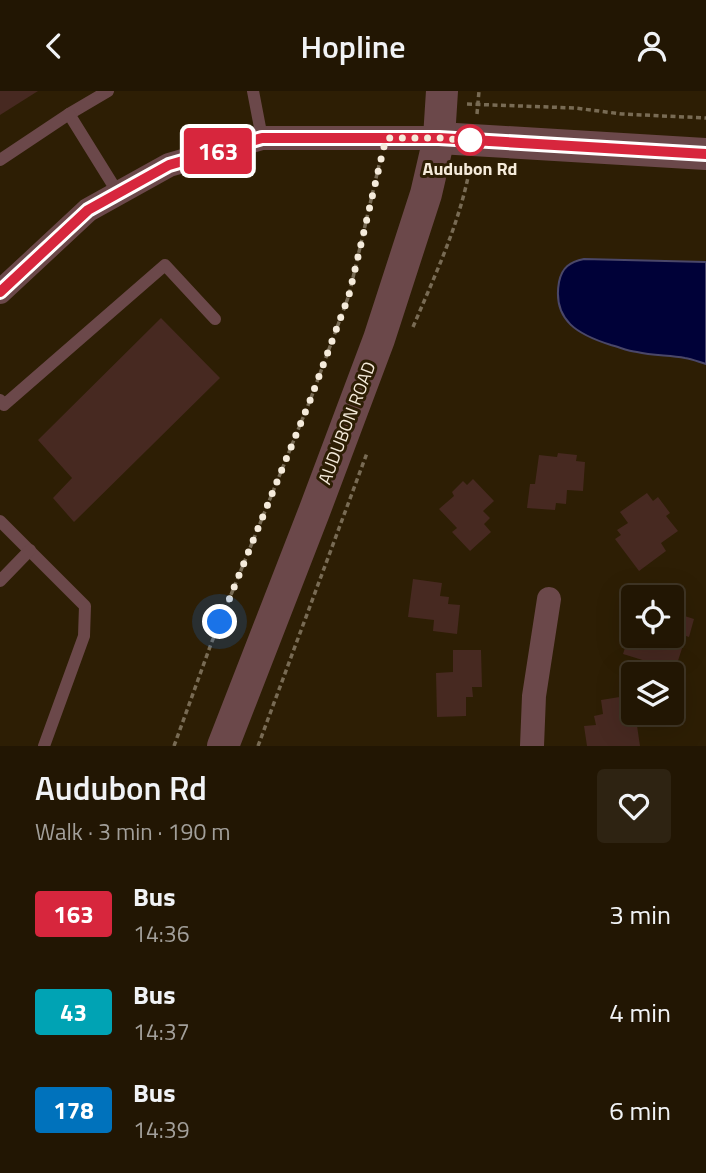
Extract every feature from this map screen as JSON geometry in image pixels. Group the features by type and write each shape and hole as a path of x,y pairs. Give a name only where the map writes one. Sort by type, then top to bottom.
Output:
{"street":[{"name":"AUDUBON ROAD","path":"223,746 379,339 426,194 439,138 441,97"},
{"path":"0,292 88,210 169,165 262,138 439,138 706,154"},
{"path":"532,746 534,697 550,599"}],"lane":[{"path":"0,160 108,91"},
{"path":"253,91 262,138"},
{"path":"69,114 118,193"},
{"path":"0,400 4,405 165,265 215,319"},
{"path":"0,521 85,606 84,636 44,746"},
{"path":"0,581 30,551"}],"path":[{"path":"441,97 622,114 706,118"},
{"path":"174,746 211,644 311,398 349,295 386,138"}],"shaded area":[{"path":"584,259 706,262 706,364 688,358 627,350 588,336 570,324 560,307 559,282 567,266"}],"building":[{"path":"0,91 38,91 0,115"},
{"path":"161,318 220,378 74,522 53,498 72,478 38,440"},
{"path":"558,453 577,455 576,461 585,462 583,491 567,490 566,504 556,503 555,510 527,508 530,484 535,484 539,455 557,457"},
{"path":"473,479 494,501 483,511 490,518 484,524 491,532 470,551 452,532 457,528 439,509 454,496 452,492 463,481 467,485"},
{"path":"647,493 653,501 658,497 670,513 666,516 678,531 661,543 666,551 639,571 615,539 621,535 617,530 628,523 620,512"},
{"path":"413,579 442,583 440,596 449,597 448,604 460,605 457,634 433,631 434,620 408,617"},
{"path":"684,616 694,619 689,637 686,636 684,642"},
{"path":"625,648 682,648 678,662 649,662 623,654"},
{"path":"453,650 481,650 482,687 472,687 473,697 466,697 466,716 437,717 436,673 453,672"},
{"path":"621,697 621,725 637,725 640,746 587,746 584,726 596,725 594,716 603,714 601,700"}],"bus line":[{"name":"163","path":"0,292 88,210 169,165 262,138 439,138 706,154"}],"place":[{"name":"Audubon Rd","path":"470,140"}],"route":[{"path":"220,622 311,398 349,295 386,138 475,141 470,140"}]}
